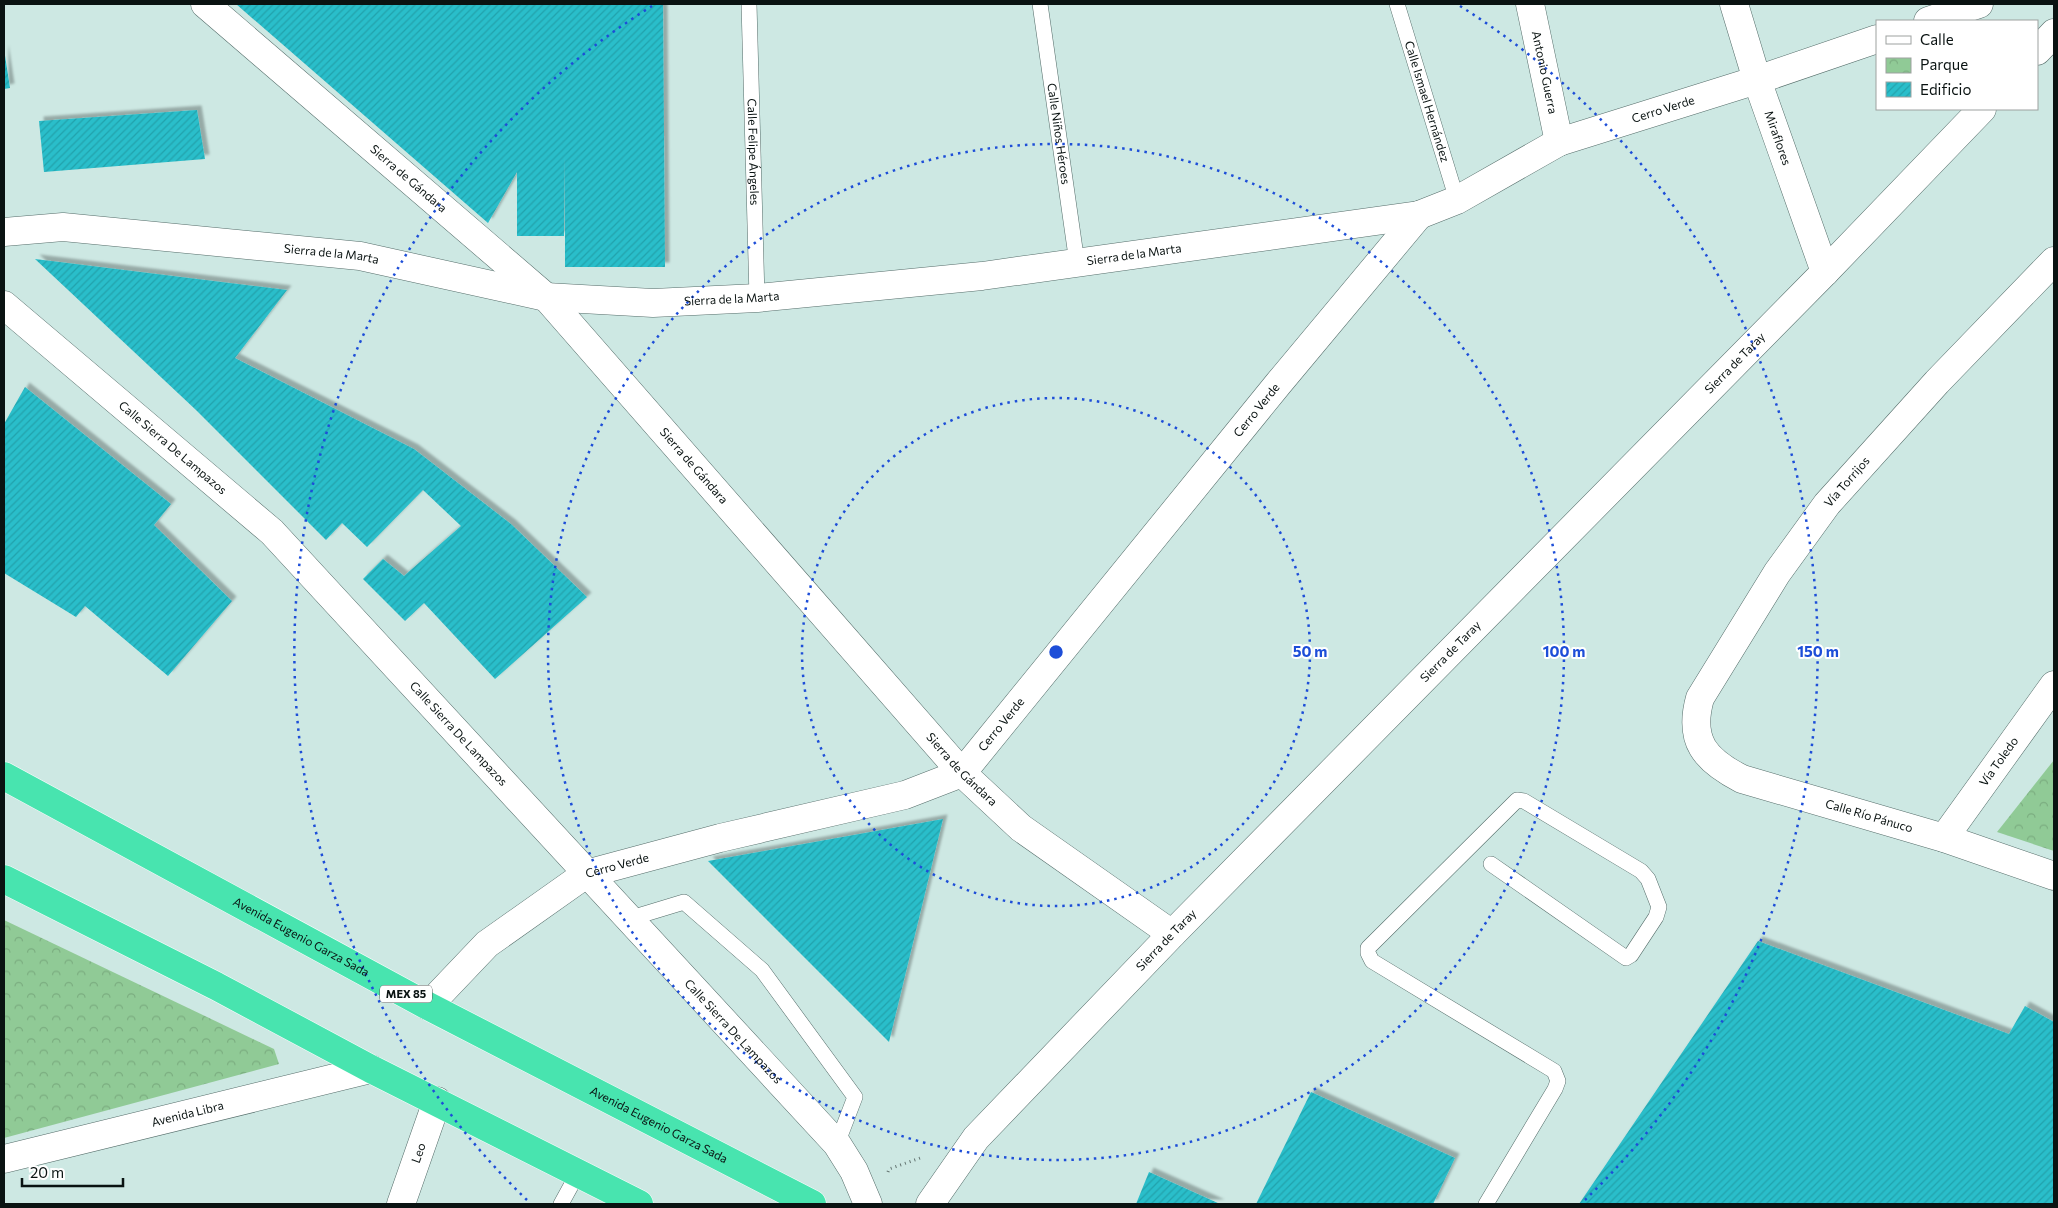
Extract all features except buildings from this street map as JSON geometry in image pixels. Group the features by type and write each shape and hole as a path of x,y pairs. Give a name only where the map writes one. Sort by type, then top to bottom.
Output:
{"highway":[{"name":"Avenida Eugenio Garza Sada","path":"4,776 428,1006 812,1204"},
{"path":"4,879 216,986 371,1069 639,1204"}],"street":[{"name":"Sierra de Gándara","path":"205,4 546,297 962,773 1021,828 1172,934"},
{"name":"Antonio Guerra","path":"1530,4 1559,142"},
{"name":"Miraflores","path":"1734,4 1757,80 1825,272"},
{"path":"1931,20 1979,4"},
{"path":"2038,50 2054,33"},
{"name":"Cerro Verde","path":"1457,200 1559,142 1757,80 1876,39"},
{"name":"Sierra de Taray","path":"930,1204 976,1138 1172,934 1825,272 1981,110"},
{"name":"Sierra de la Marta","path":"4,232 63,227 360,256 546,297 653,303 757,298 982,276 1419,215 1457,200"},
{"name":"Cerro Verde","path":"428,1006 486,944 586,874 720,838 905,795 962,773 1272,392 1419,215"},
{"name":"Vía Torrijos","path":"1698,738 1695,718 1700,698 1778,573 1827,504 1937,382 2054,261"},
{"name":"Calle Sierra De Lampazos","path":"4,305 272,532 837,1144 854,1172 868,1204"},
{"name":"Vía Toledo","path":"1944,838 2054,685"},
{"name":"Calle Río Pánuco","path":"1698,738 1708,755 1719,768 1742,779 1944,838 2054,876"},
{"name":"Avenida Libra","path":"4,1159 371,1069"},
{"name":"Leo","path":"401,1204 437,1101"}],"lane":[{"name":"Calle Felipe Ángeles","path":"749,4 757,298"},
{"name":"Calle Niños Héroes","path":"1040,4 1077,263"},
{"name":"Calle Ismael Hernández","path":"1397,4 1457,200"},
{"path":"1486,1204 1555,1089 1558,1080 1554,1071 1372,961 1368,948 1517,800 1524,801 1641,871 1648,879 1659,907 1656,917 1631,955 1626,958 1491,864"},
{"path":"628,919 684,902 762,970 855,1097 837,1144"},
{"path":"561,1204 578,1173"}],"green space":[{"path":"2054,760 2054,851 1997,832"},
{"path":"4,920 274,1049 279,1064 4,1138"}]}
